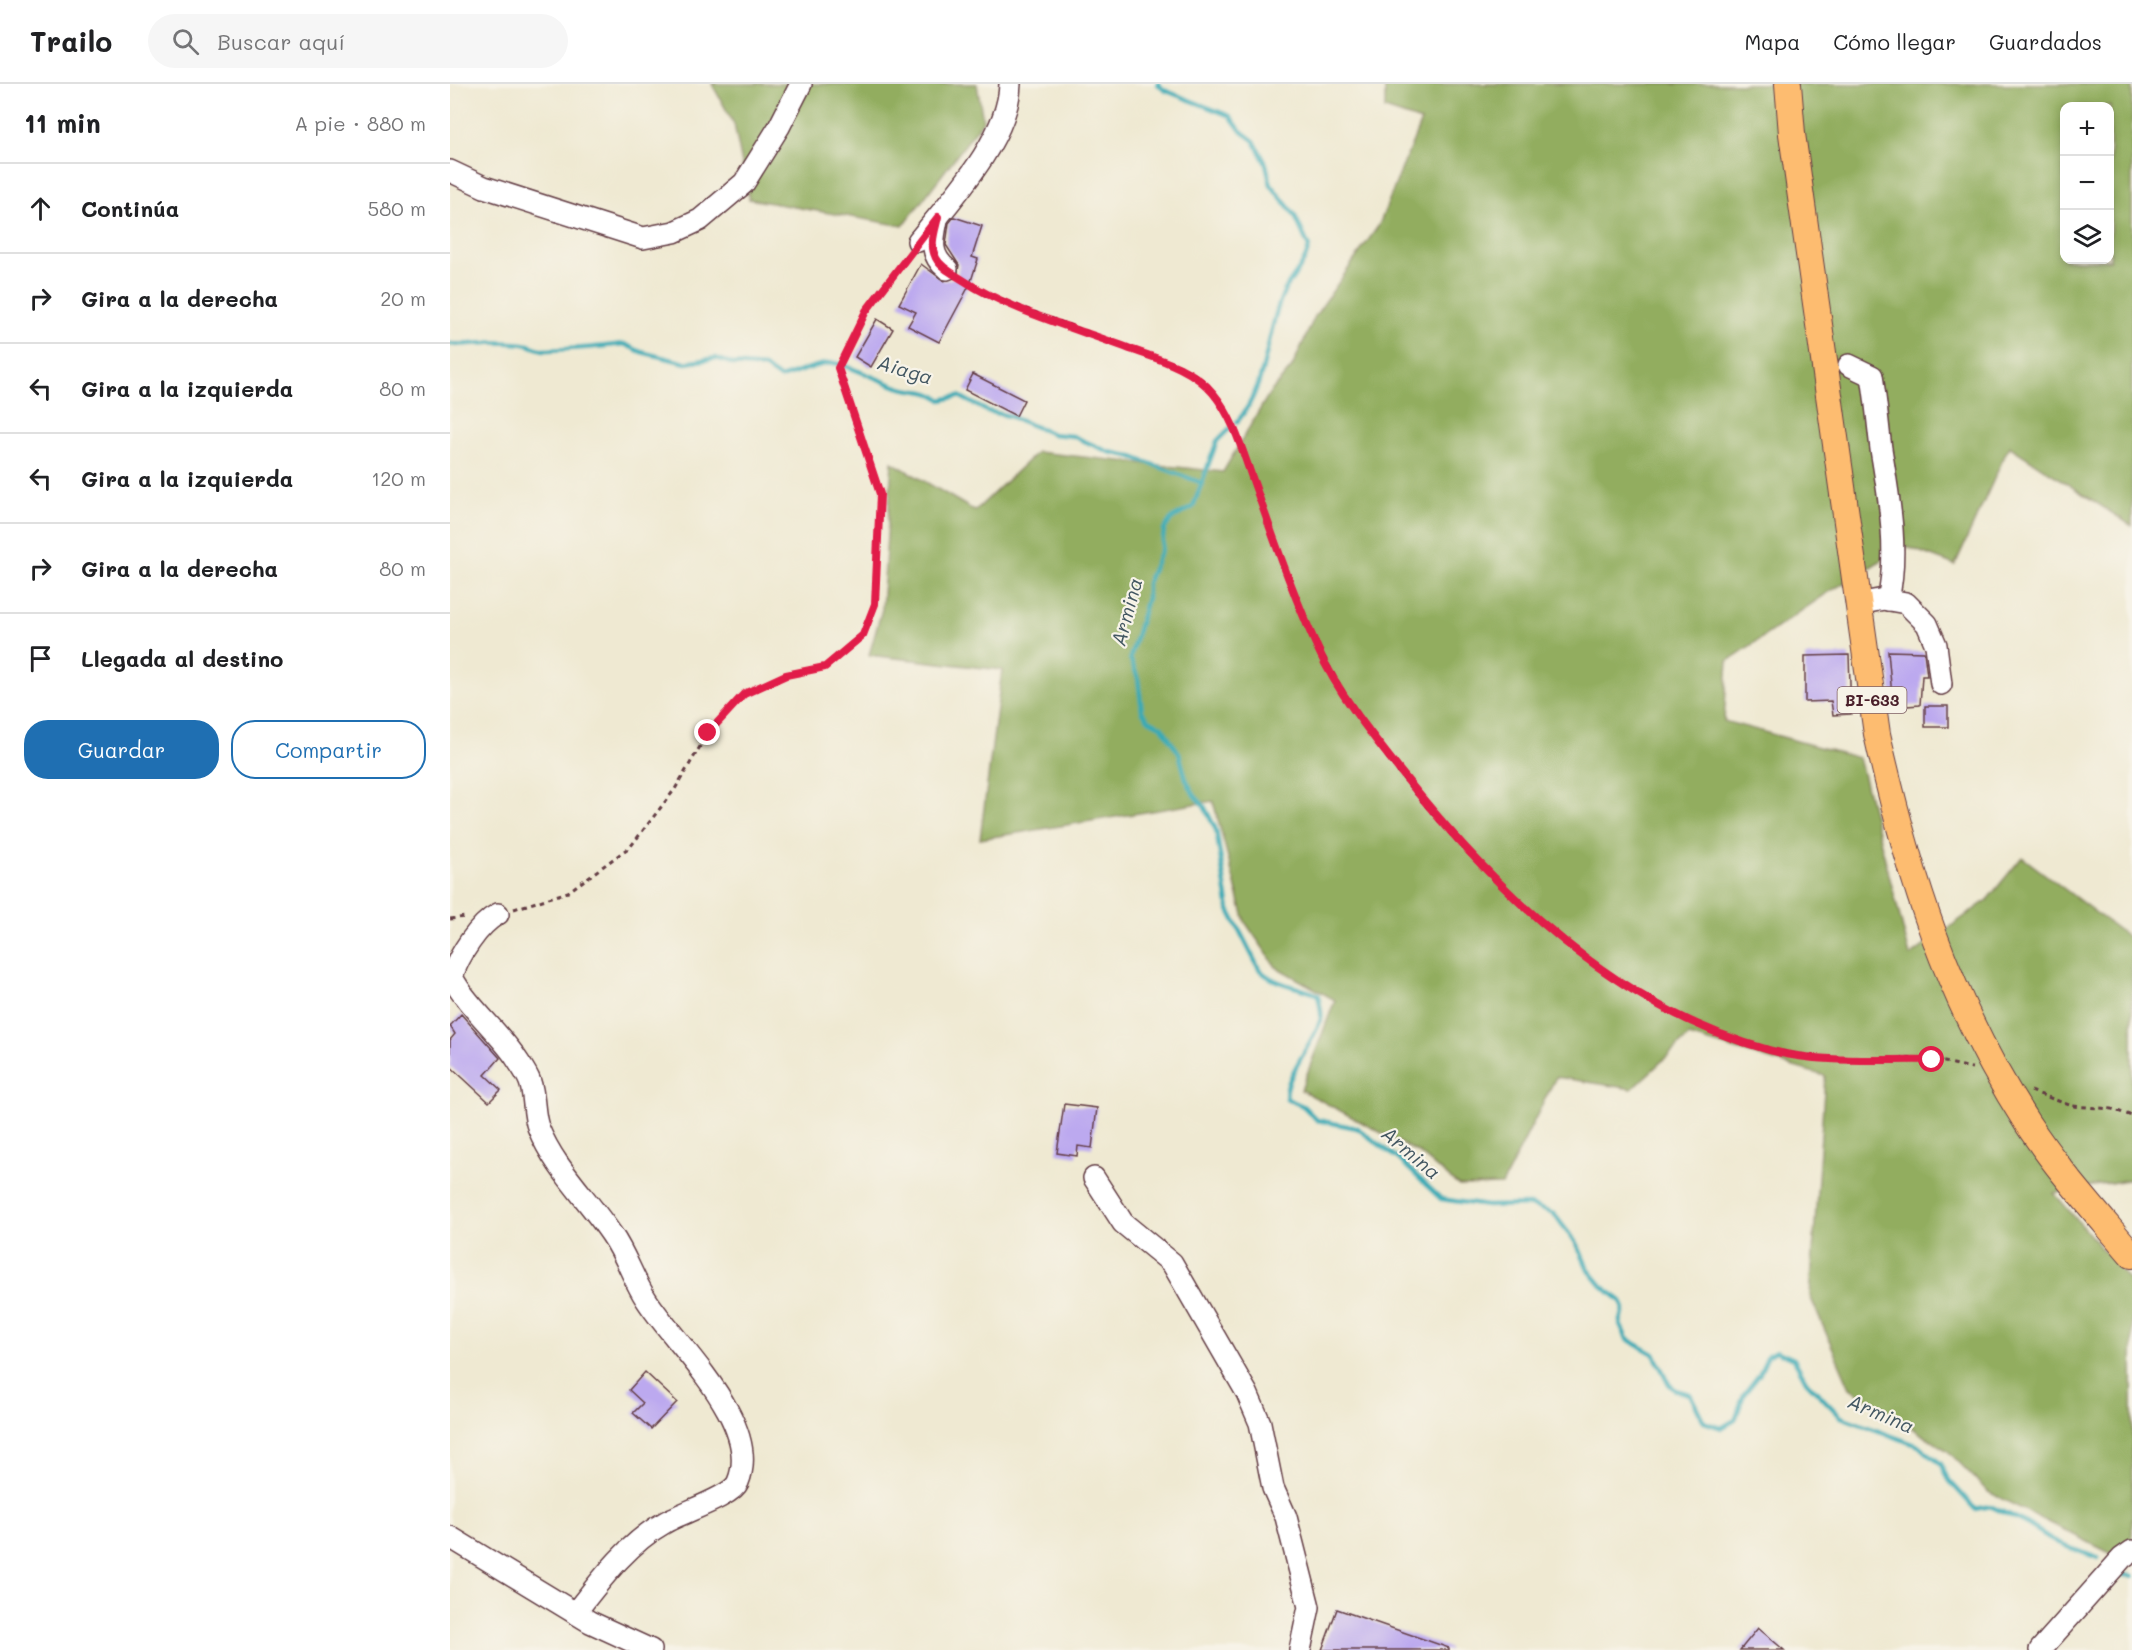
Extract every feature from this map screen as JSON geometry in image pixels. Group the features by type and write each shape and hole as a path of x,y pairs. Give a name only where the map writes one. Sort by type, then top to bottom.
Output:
{"main road":[{"name":"BI-633","path":"1788,84 1791,134 1877,734 1898,828 1916,890 1947,972 1974,1031 2028,1124 2072,1184 2132,1255"}],"street":[{"path":"450,171 495,190 642,238 674,232 700,219 744,183 801,84"},
{"path":"918,241 992,143 1010,98 1010,84"},
{"path":"938,217 932,246 938,262 946,269"},
{"path":"1849,365 1872,375 1876,397 1892,518 1894,573 1888,600"},
{"path":"1858,604 1888,600 1906,603 1927,624 1936,645 1941,684"},
{"path":"498,914 490,918 467,945 456,962 452,977 459,990 514,1055 530,1082 538,1126 568,1178 613,1236 662,1325 718,1392 740,1441 744,1467 737,1485 718,1497 662,1524 628,1552 576,1613"},
{"path":"1094,1178 1123,1223 1172,1263 1247,1393 1260,1423 1273,1488 1286,1517 1309,1607 1300,1650"},
{"path":"450,1537 576,1613 651,1650"},
{"path":"2040,1650 2122,1558 2132,1551"}],"path":[{"path":"450,919 498,914 568,892 631,846 675,789 708,733 744,694 786,675 825,667 863,635 875,604 880,494 838,368 866,311 918,241"},
{"path":"946,269 982,293 1170,363 1202,380 1222,404 1237,437 1296,598 1320,654 1365,727 1444,828 1514,896 1591,963 1651,1002 1703,1026 1771,1050 1842,1059 1932,1060 1984,1071 2001,1078"},
{"path":"2028,1090 2072,1106 2112,1109 2132,1116"}],"green space":[{"path":"712,84 977,84 983,121 903,226 749,199 734,124"},
{"path":"1385,84 2132,84 2132,526 2009,446 1955,565 1905,546 1829,592 1728,661 1724,721 1859,758 1910,956 1987,900 2022,857 2132,940 2132,1179 2054,1193 2132,1284 2132,1538 2112,1554 1988,1492 1948,1451 1850,1388 1810,1296 1825,1076 1689,1036 1632,1089 1556,1077 1502,1185 1459,1186 1419,1153 1301,1090 1335,1000 1276,967 1245,922 1213,801 980,839 1002,670 869,655 882,609 892,462 975,511 1037,452 1223,472 1269,394 1292,367 1315,316 1379,225 1421,121 1385,109"}],"building":[{"path":"954,217 982,226 972,257 978,259 970,284 939,342 908,326 916,312 899,304 921,264 944,281 957,277 959,265 946,245 949,223"},
{"path":"877,319 893,329 871,367 855,357"},
{"path":"973,374 1024,400 1016,416 965,390"},
{"path":"1888,651 1924,652 1927,676 1922,676 1920,705 1893,707"},
{"path":"1849,655 1851,714 1833,715 1831,701 1805,702 1805,656"},
{"path":"1925,706 1948,706 1948,727 1925,727"},
{"path":"461,1014 500,1058 485,1075 501,1090 489,1102 450,1066 450,1040 455,1034 450,1026"},
{"path":"1064,1104 1097,1108 1092,1148 1078,1146 1077,1156 1057,1153"},
{"path":"645,1372 677,1402 651,1429 633,1413 643,1403 629,1390"},
{"path":"1337,1609 1449,1648 1449,1650 1322,1650"},
{"path":"1758,1628 1784,1650 1740,1650"}],"waterway":[{"name":"Armina","path":"1158,84 1164,90 1230,116 1241,131 1254,141 1266,164 1271,185 1294,214 1309,247 1303,262 1282,296 1255,393 1237,422"},
{"name":"Aiaga","path":"450,344 517,343 544,350 624,344 641,352 686,363 716,358 733,364 764,367 780,378 833,363 903,389 932,394 941,400 959,396 987,411 1009,416 1053,434 1073,436 1109,452 1130,456 1202,483"},
{"name":"Armina","path":"1229,429 1217,441 1193,507 1171,519 1164,530 1162,548 1147,583 1147,598 1130,658 1138,678 1142,711 1149,720 1162,727 1179,753 1186,779 1194,795 1204,806 1216,830 1229,910 1259,969 1272,979 1318,995 1321,1018 1289,1082 1287,1099 1303,1106 1317,1120 1357,1128 1400,1160 1441,1199 1487,1206 1530,1205 1554,1214 1577,1244 1588,1269 1602,1286 1621,1301 1624,1309 1620,1324 1627,1339 1654,1354 1669,1384 1675,1390 1690,1394 1704,1422 1721,1428 1735,1420 1744,1394 1759,1375 1768,1355 1776,1351 1794,1359 1806,1381 1841,1417 1919,1446 1941,1464 1947,1478 1975,1509 1990,1506 2024,1522 2059,1544 2098,1558"},
{"name":"Armina","path":"2118,1574 2132,1576"}],"route":[{"path":"708,733 744,694 786,675 825,667 863,635 875,604 880,494 838,368 866,311 938,217 932,246 938,262 982,293 1170,363 1202,380 1222,404 1237,437 1296,598 1320,654 1365,727 1444,828 1514,896 1591,963 1651,1002 1703,1026 1771,1050 1842,1059 1932,1060"}]}
